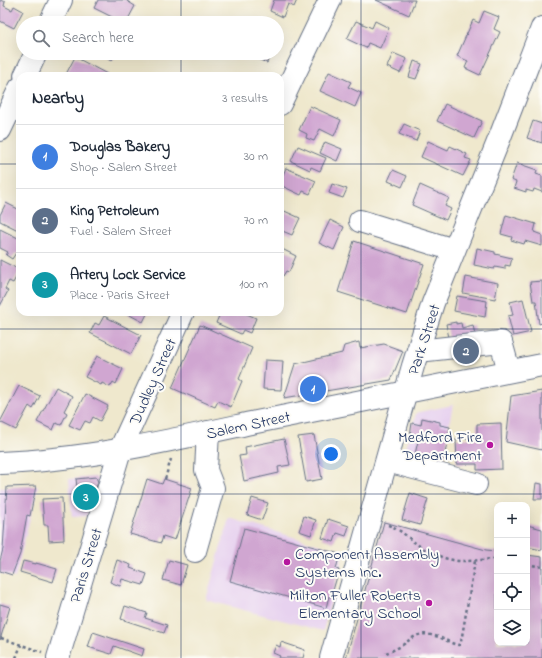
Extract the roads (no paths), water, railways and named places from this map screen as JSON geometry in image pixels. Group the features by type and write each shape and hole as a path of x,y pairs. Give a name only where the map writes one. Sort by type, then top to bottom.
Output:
{"street":[{"path":"53,16 61,0"},
{"path":"284,96 330,0"},
{"name":"Park Street","path":"331,658 406,391 433,303 542,28"},
{"path":"28,72 33,60"},
{"path":"0,130 16,96"},
{"path":"360,221 454,250"},
{"name":"Dudley Street","path":"120,450 181,316"},
{"path":"418,350 501,342 509,371"},
{"name":"Salem Street","path":"0,464 51,460 120,450 406,391 542,365"},
{"path":"195,551 213,488 206,470 208,432"},
{"name":"Paris Street","path":"53,656 120,450"},
{"path":"387,461 476,484"}],"place":[{"name":"King Petroleum","path":"466,351"},
{"name":"Douglas Bakery","path":"313,389"},
{"name":"Medford Fire Department","path":"490,445"},
{"name":"Artery Lock Service","path":"86,497"},
{"name":"Component Assembly Systems Inc.","path":"287,562"},
{"name":"Milton Fuller Roberts Elementary School","path":"429,603"}]}
